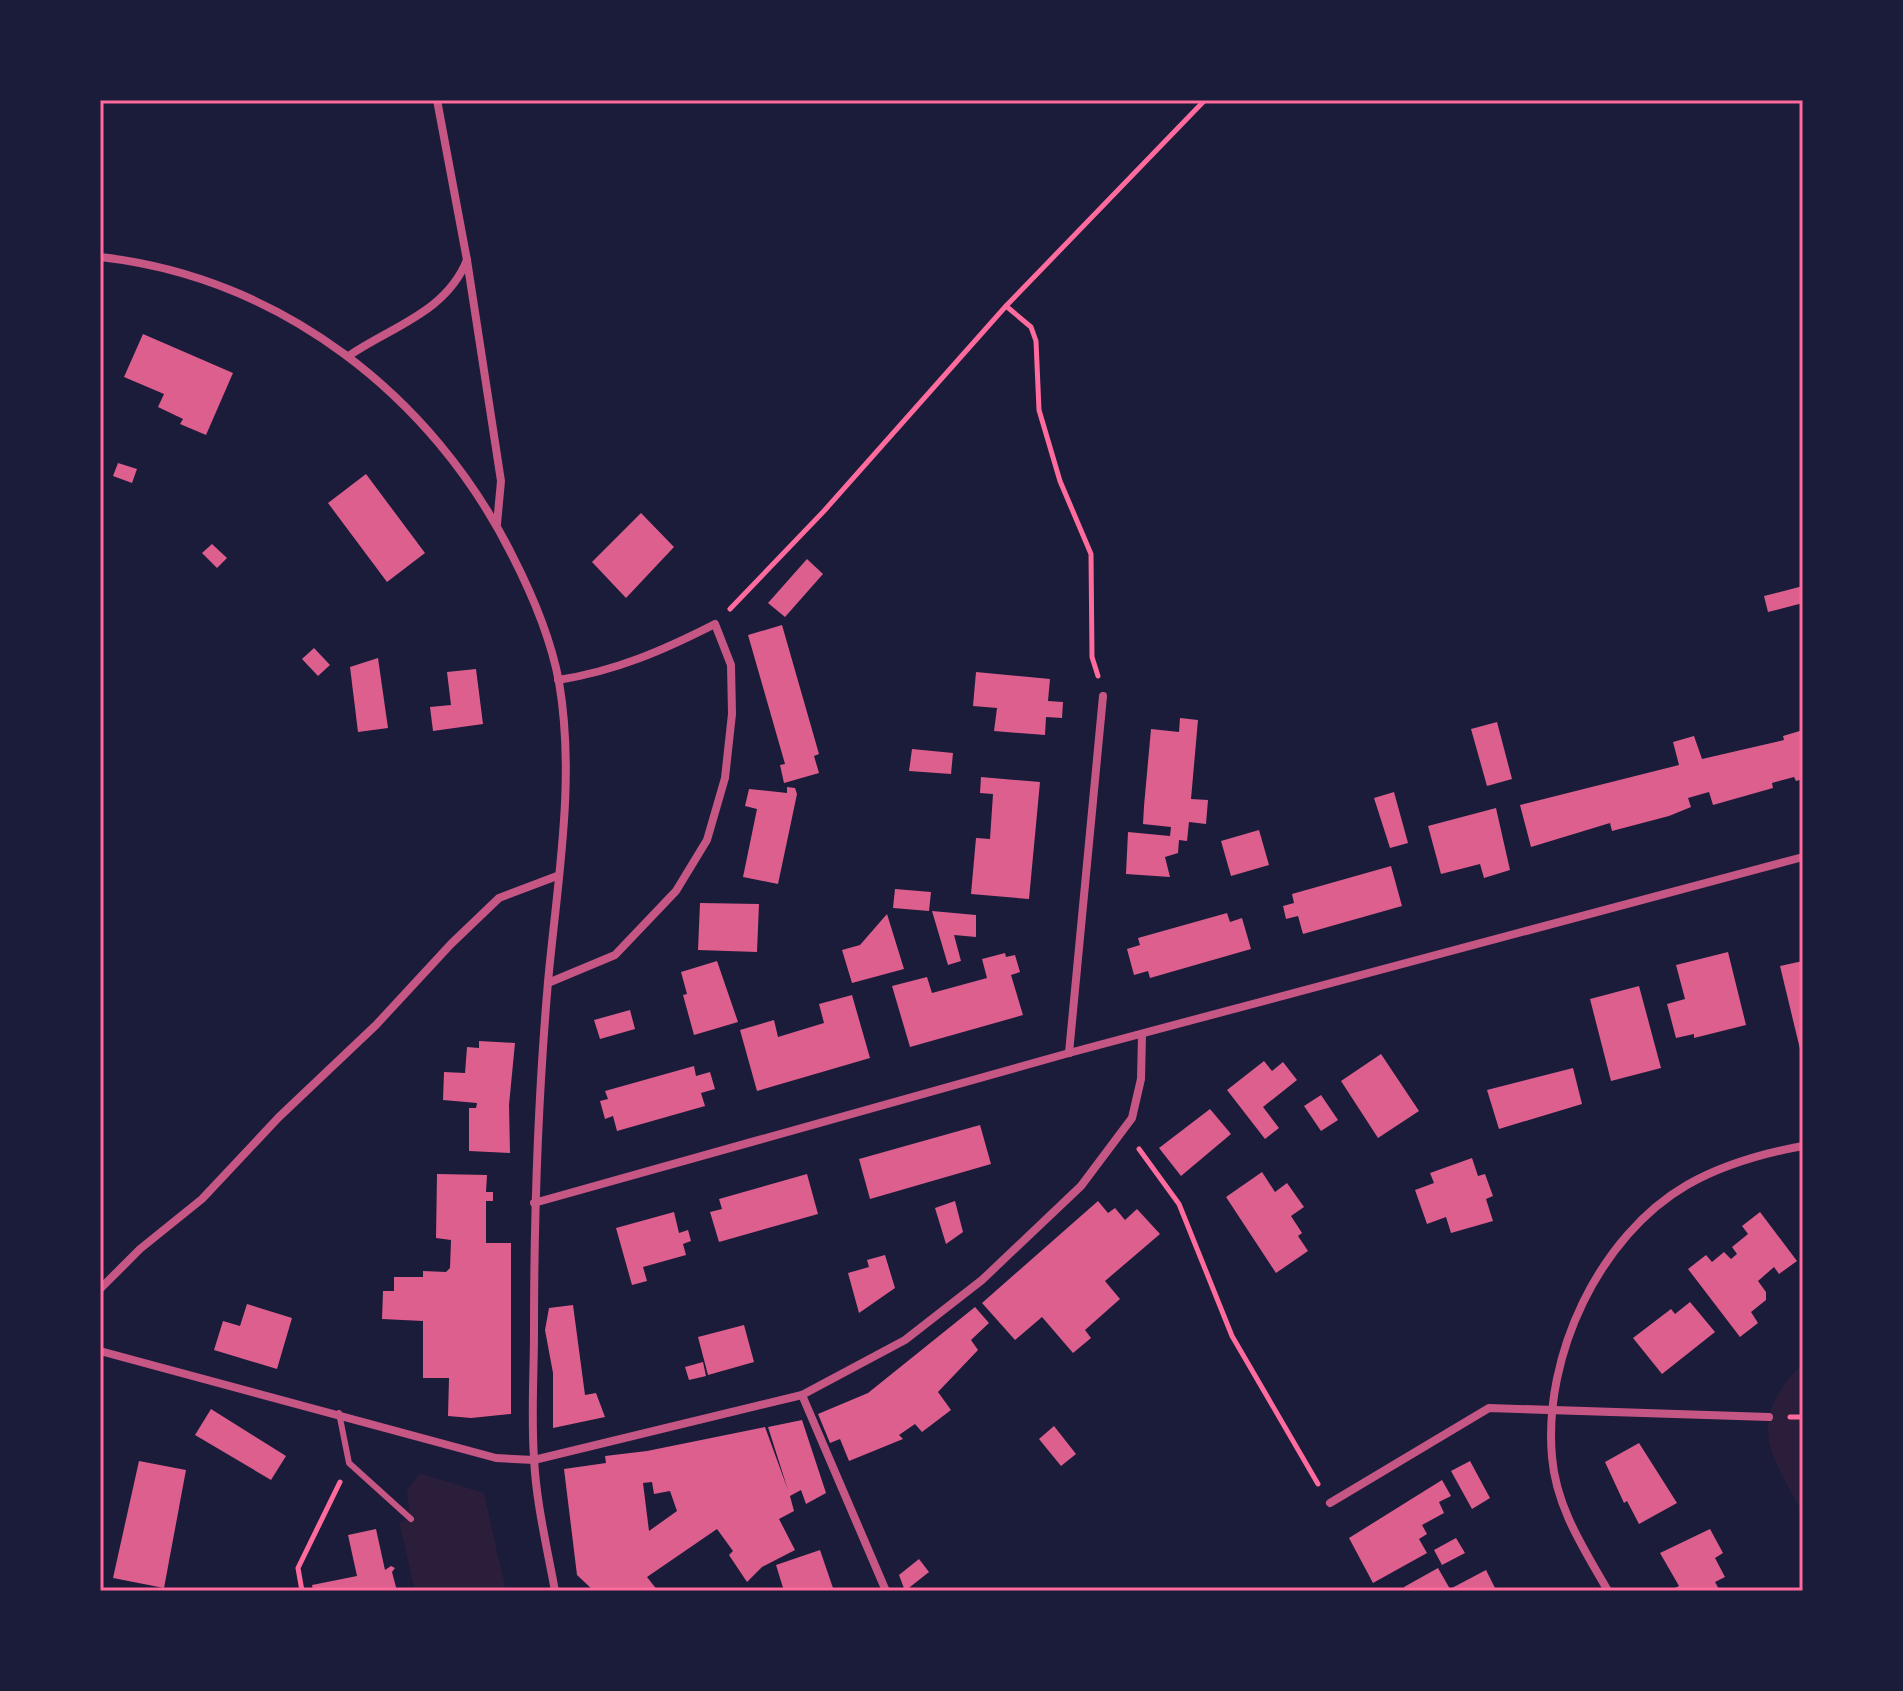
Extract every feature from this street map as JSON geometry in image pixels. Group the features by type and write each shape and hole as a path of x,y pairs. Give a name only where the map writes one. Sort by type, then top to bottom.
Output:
{"street":[{"path":"437,100 467,260 501,481 497,525"},
{"path":"100,257 164,268 233,289 284,314 350,355 452,457 497,525 529,591 558,680 566,801 548,983 534,1203 534,1460 555,1591"},
{"path":"350,355 402,327 448,294 467,260"},
{"path":"548,983 615,955 676,891 707,840 725,778 732,714 731,665 715,624 665,650 602,673 558,680"},
{"path":"1069,1053 1103,696"},
{"path":"534,1203 1069,1053 1803,857"},
{"path":"100,1289 140,1249 202,1199 499,898 557,876"},
{"path":"100,1351 339,1413 496,1458 534,1460 802,1395 905,1340 982,1280 1081,1186 1132,1118 1141,1079 1142,1035"},
{"path":"1608,1591 1565,1513 1552,1458 1553,1409 1571,1330 1612,1255 1646,1216 1686,1185 1724,1168 1803,1146"},
{"path":"802,1395 886,1591"},
{"path":"1330,1503 1489,1408 1769,1417"}],"lane":[{"path":"339,1413 349,1463 411,1519"}],"path":[{"path":"715,624 824,511 1006,306 1205,100"},
{"path":"1006,306 1031,327 1036,341 1039,410 1060,481 1091,554 1092,657 1103,696"},
{"path":"1122,1131 1179,1204 1232,1336 1330,1503"},
{"path":"302,1591 298,1568 349,1463"}],"shaded area":[{"path":"1803,1363 1803,1513 1780,1472 1768,1436 1774,1402"},
{"path":"420,1473 484,1493 506,1591 415,1591 399,1522 410,1519 407,1490"}],"building":[{"path":"143,334 233,373 206,435 180,424 183,419 158,407 164,394 124,377"},
{"path":"118,463 137,469 132,483 113,476"},
{"path":"366,474 425,553 387,582 328,503"},
{"path":"641,513 674,547 626,598 592,562"},
{"path":"212,544 227,558 217,568 202,553"},
{"path":"807,559 823,574 785,617 768,603"},
{"path":"1803,586 1803,603 1768,612 1764,596"},
{"path":"782,625 819,754 814,756 819,773 784,783 780,765 785,764 748,635"},
{"path":"314,648 330,665 318,676 302,659"},
{"path":"378,658 388,728 358,732 350,667"},
{"path":"476,669 483,724 433,731 430,707 451,705 447,672"},
{"path":"976,672 1050,679 1048,701 1063,702 1062,718 1046,717 1045,735 994,731 997,708 973,706"},
{"path":"1180,718 1198,720 1191,799 1208,800 1206,824 1189,822 1187,841 1179,840 1178,853 1165,857 1170,877 1126,874 1128,832 1170,836 1171,827 1143,824 1144,806 1151,729 1179,732"},
{"path":"1497,722 1512,779 1487,786 1471,729"},
{"path":"1803,730 1803,779 1796,781 1794,777 1772,783 1773,788 1713,805 1709,792 1688,798 1691,807 1669,816 1612,831 1610,823 1531,847 1520,805 1679,765 1673,742 1694,736 1702,759 1784,740 1783,736"},
{"path":"912,749 953,753 951,774 909,771"},
{"path":"981,777 1040,782 1029,899 971,894 976,838 990,839 993,794 980,793"},
{"path":"787,787 795,788 797,794 778,884 743,877 757,809 745,806 749,789 787,793"},
{"path":"1394,792 1408,843 1390,848 1374,798"},
{"path":"1496,808 1510,870 1484,878 1480,864 1441,874 1428,826"},
{"path":"1259,830 1269,865 1231,876 1221,841"},
{"path":"1391,866 1402,906 1303,934 1298,916 1286,919 1283,906 1294,903 1292,894"},
{"path":"895,889 931,892 929,911 893,908"},
{"path":"700,903 759,904 757,952 698,950"},
{"path":"932,911 976,915 976,937 954,935 961,961 948,965"},
{"path":"1227,913 1230,922 1242,918 1251,949 1150,978 1148,971 1134,975 1127,949 1140,945 1138,938"},
{"path":"887,914 904,969 852,983 842,950 860,945"},
{"path":"1728,952 1746,1025 1694,1038 1694,1034 1676,1038 1667,1004 1685,999 1676,965"},
{"path":"1005,953 1006,957 1015,955 1020,972 1011,975 1023,1015 910,1047 892,986 927,977 932,993 987,978 982,959"},
{"path":"717,961 738,1022 694,1035 683,995 687,994 681,972"},
{"path":"1803,961 1803,1048 1800,1049 1780,966"},
{"path":"1639,986 1661,1068 1611,1081 1590,999"},
{"path":"852,995 870,1058 757,1091 740,1030 774,1020 778,1037 824,1023 819,1004"},
{"path":"630,1010 635,1029 600,1039 594,1020"},
{"path":"479,1041 515,1043 509,1105 510,1153 469,1151 469,1108 476,1108 477,1103 443,1100 444,1072 465,1073 467,1047 479,1048"},
{"path":"1381,1054 1419,1111 1378,1138 1341,1081"},
{"path":"1264,1061 1272,1071 1283,1062 1297,1080 1263,1107 1279,1128 1265,1139 1227,1090"},
{"path":"694,1066 696,1076 710,1072 715,1089 701,1093 705,1106 617,1131 613,1116 605,1119 600,1101 608,1099 605,1091"},
{"path":"1573,1068 1582,1104 1499,1129 1487,1090"},
{"path":"1321,1095 1338,1120 1321,1131 1304,1106"},
{"path":"1210,1109 1231,1134 1181,1176 1159,1148"},
{"path":"980,1125 991,1164 870,1199 859,1159"},
{"path":"1472,1158 1478,1176 1485,1174 1493,1196 1486,1199 1493,1221 1451,1233 1446,1217 1427,1224 1415,1190 1434,1183 1430,1173"},
{"path":"1262,1172 1275,1192 1287,1183 1304,1207 1291,1216 1302,1233 1298,1236 1308,1251 1276,1273 1226,1197"},
{"path":"437,1174 487,1175 486,1192 493,1192 493,1201 486,1201 486,1243 511,1243 511,1414 471,1418 448,1416 449,1378 423,1378 423,1321 382,1319 383,1291 394,1291 394,1277 423,1277 423,1271 446,1272 450,1268 451,1240 436,1238"},
{"path":"807,1174 818,1214 719,1242 710,1212 722,1209 719,1199"},
{"path":"955,1201 963,1232 946,1244 935,1208"},
{"path":"1098,1201 1108,1213 1115,1208 1125,1220 1137,1209 1160,1234 1105,1281 1120,1299 1085,1330 1091,1338 1073,1353 1042,1317 1015,1340 982,1303"},
{"path":"674,1212 679,1233 688,1230 691,1241 683,1244 686,1255 643,1267 647,1281 632,1285 616,1228"},
{"path":"1760,1212 1797,1261 1779,1274 1774,1267 1758,1281 1766,1292 1766,1300 1751,1312 1758,1323 1740,1337 1688,1269 1706,1255 1712,1262 1724,1252 1731,1259 1737,1254 1732,1247 1748,1234 1742,1226"},
{"path":"885,1255 895,1288 859,1313 848,1273 869,1267 867,1260"},
{"path":"1690,1302 1715,1332 1662,1374 1633,1338 1671,1309 1675,1314"},
{"path":"247,1304 292,1318 277,1369 214,1350 223,1321 240,1326"},
{"path":"573,1305 585,1395 596,1393 605,1417 553,1428 553,1373 545,1330 549,1308"},
{"path":"975,1307 989,1323 971,1340 978,1350 938,1392 951,1410 922,1432 915,1424 899,1435 903,1439 849,1461 840,1439 830,1443 818,1414 868,1393"},
{"path":"744,1325 754,1362 708,1375 698,1337"},
{"path":"703,1362 706,1376 689,1380 685,1367"},
{"path":"211,1409 286,1456 271,1480 195,1435"},
{"path":"802,1420 826,1493 806,1504 801,1490 790,1496 794,1511 779,1519 795,1550 762,1567 747,1582 729,1555 733,1551 717,1529 647,1577 658,1591 594,1591 577,1575 564,1469 606,1463 605,1456 647,1451 765,1427 788,1490 768,1427","holes":["652,1482 654,1494 670,1491 677,1511 649,1531 643,1483"]},
{"path":"1054,1426 1076,1454 1061,1466 1039,1439"},
{"path":"1639,1443 1677,1503 1639,1524 1627,1501 1624,1503 1605,1462"},
{"path":"139,1461 186,1470 164,1588 113,1578"},
{"path":"1470,1461 1490,1498 1472,1509 1451,1471"},
{"path":"1442,1480 1451,1496 1439,1502 1444,1513 1422,1525 1427,1534 1419,1539 1427,1553 1373,1583 1349,1538"},
{"path":"376,1529 385,1570 391,1566 395,1568 392,1572 397,1591 313,1591 312,1585 357,1576 348,1535"},
{"path":"1710,1529 1723,1553 1715,1558 1725,1577 1715,1582 1720,1591 1669,1591 1679,1586 1660,1553"},
{"path":"1456,1538 1465,1553 1442,1565 1434,1550"},
{"path":"820,1550 834,1591 784,1591 776,1565"},
{"path":"919,1559 929,1572 905,1591 899,1575"},
{"path":"1438,1568 1450,1589 1486,1570 1496,1590 1406,1591 1404,1587"}]}
